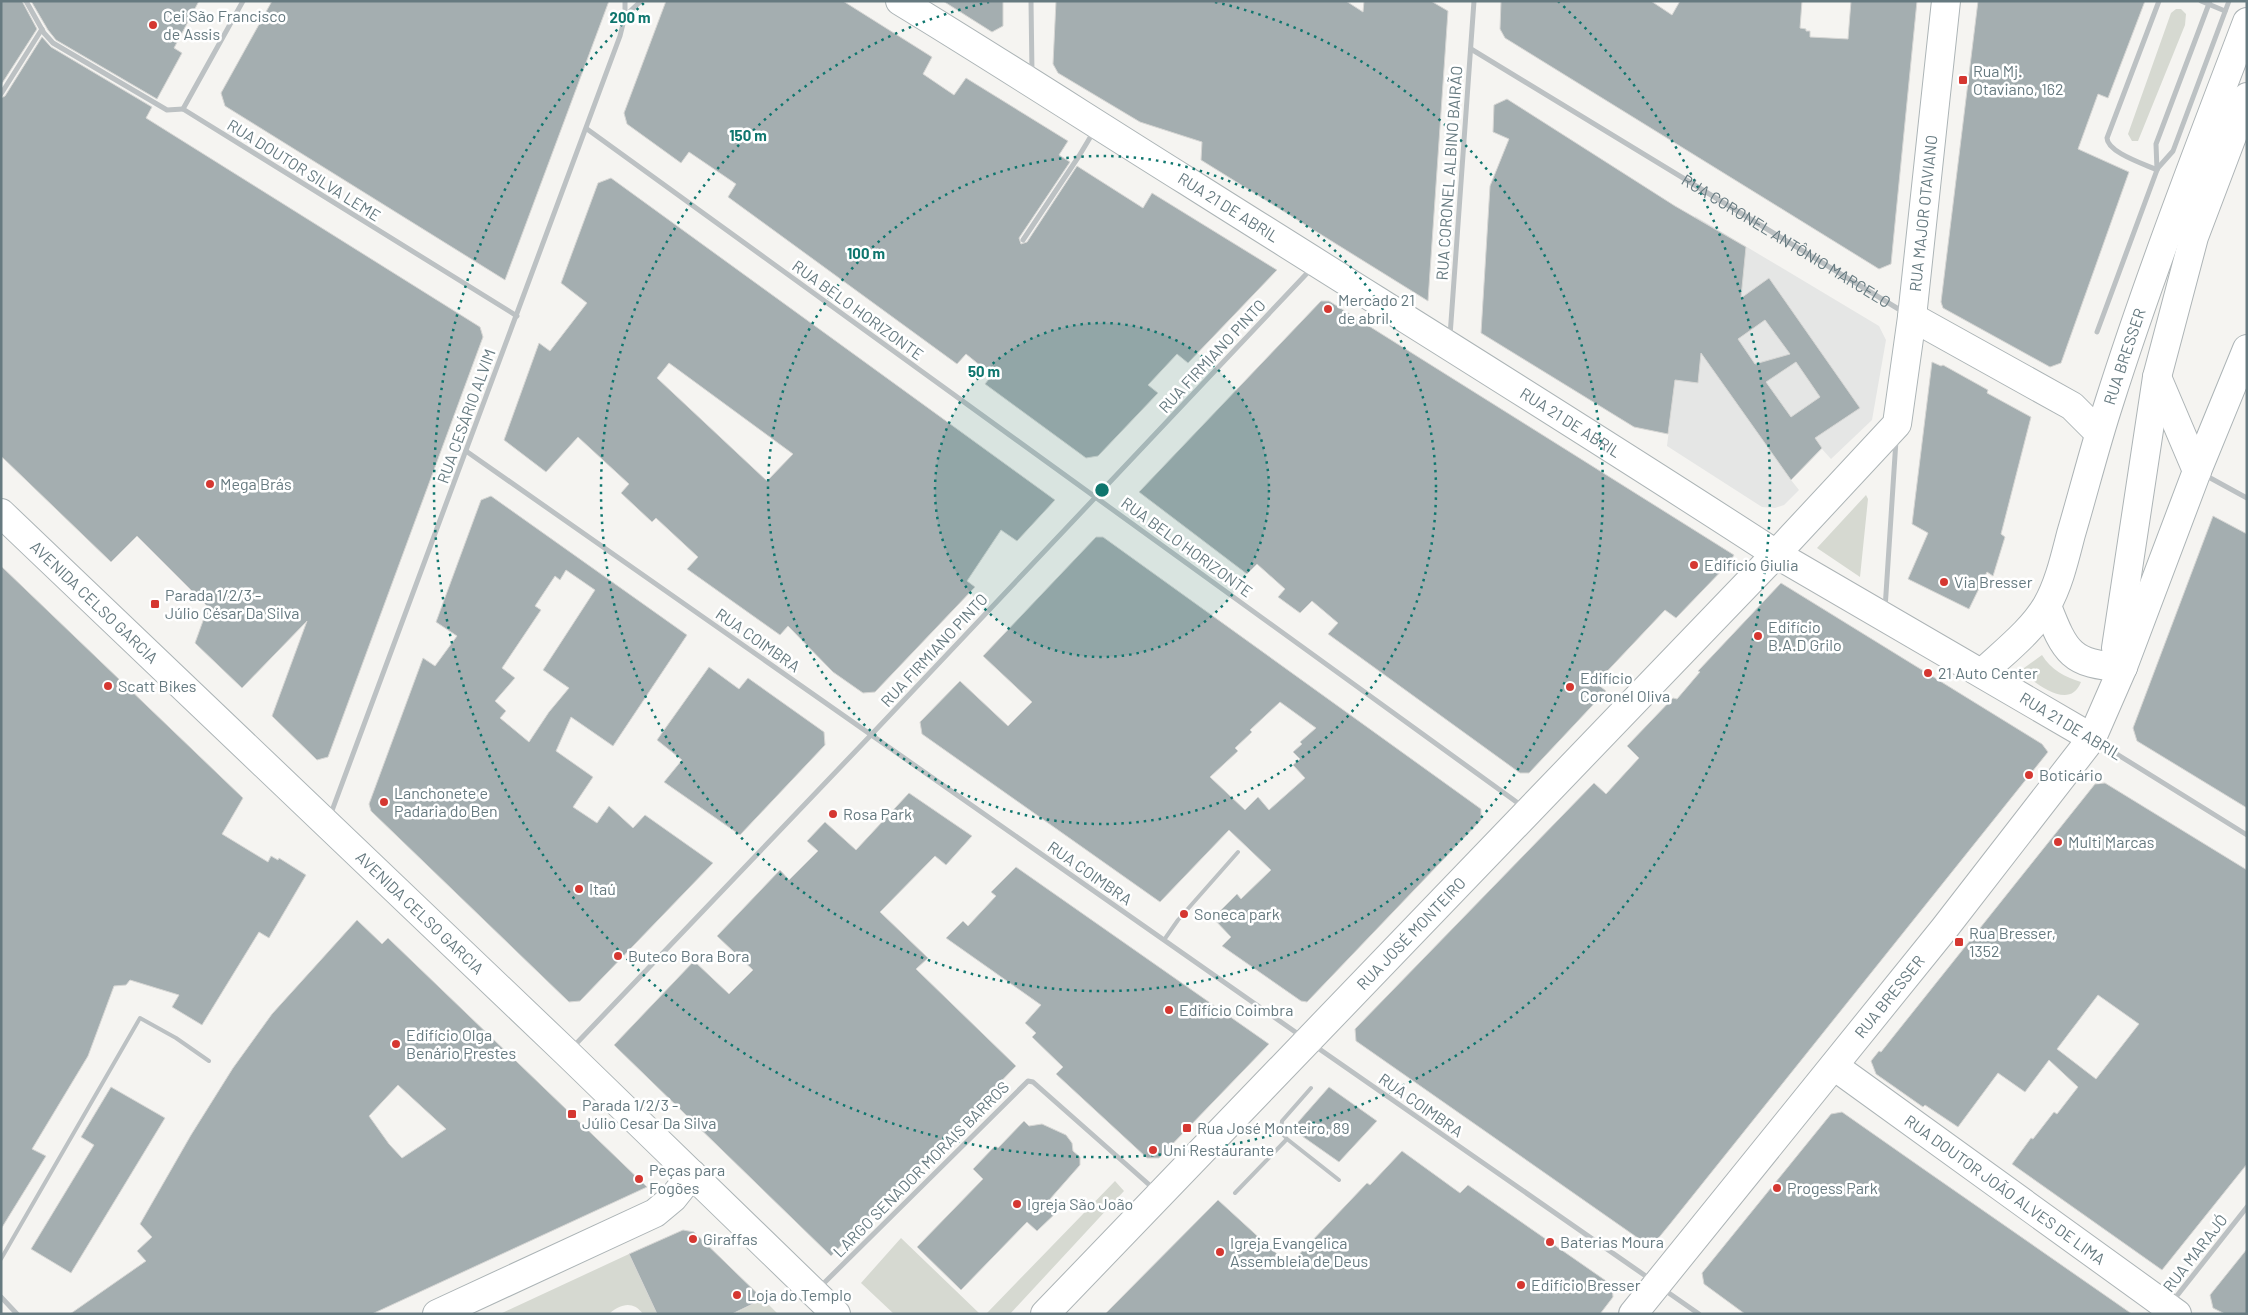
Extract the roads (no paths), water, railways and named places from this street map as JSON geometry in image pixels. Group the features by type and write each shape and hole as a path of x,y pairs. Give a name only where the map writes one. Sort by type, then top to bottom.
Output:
{"main road":[{"name":"RUA 21 DE ABRIL","path":"900,1 1032,81 1585,430 1776,554 2092,738"},
{"name":"RUA MAJOR OTAVIANO","path":"1897,424 1912,317 1946,1"},
{"name":"RUA BRESSER","path":"1982,673 2026,630 2047,606 2064,559 2099,434 2167,234 2236,16"},
{"name":"RUA BRESSER","path":"2123,667 2116,648 2157,377 2194,237 2247,97"},
{"name":"RUA CORONEL ANTÔNIO MARCELO","path":"1912,317 2072,406 2099,434"},
{"name":"RUA BRESSER","path":"1633,1314 1944,929 2092,738 2123,667 2197,471 2247,349"},
{"path":"2157,377 2197,471"},
{"path":"2072,406 2110,400"},
{"path":"1776,554 1897,424"},
{"name":"AVENIDA CELSO GARCIA","path":"2,515 567,1053 836,1314"},
{"name":"RUA JOSÉ MONTEIRO","path":"1045,1314 1776,554"},
{"path":"2047,606 2058,636 2075,656 2092,664 2123,667"},
{"name":"RUA DOUTOR JOÃO ALVES DE LIMA","path":"1834,1066 2169,1312"},
{"path":"437,1314 655,1213 673,1198 692,1174"}],"street":[{"path":"26,1 42,29 53,43 167,110 183,110 242,1"},
{"name":"RUA CESÁRIO ALVIM","path":"327,824 587,129 620,36 625,16 625,1"},
{"path":"625,16 641,1"},
{"path":"1031,1 1032,81"},
{"name":"RUA CORONEL ALBINO BAIRÃO","path":"1450,346 1474,1"},
{"path":"2156,170 2113,150 2107,143 2107,138 2159,1"},
{"path":"2202,1 2236,16"},
{"path":"2229,1 2236,16"},
{"path":"2097,332 2156,170 2156,144 2209,3"},
{"path":"2156,170 2173,151 2236,16"},
{"path":"1,94 42,29"},
{"name":"RUA CORONEL ANTÔNIO MARCELO","path":"1471,49 1912,317"},
{"name":"RUA DOUTOR SILVA LEME","path":"183,110 517,316"},
{"path":"1023,240 1098,124"},
{"name":"RUA BELO HORIZONTE","path":"587,129 1529,810"},
{"name":"RUA FIRMIANO PINTO","path":"567,1053 871,735 1318,262"},
{"name":"RUA MAJOR OTAVIANO","path":"1885,616 1897,424"},
{"name":"RUA COIMBRA","path":"466,451 1699,1314"},
{"path":"2197,471 2247,498"},
{"name":"RUA 21 DE ABRIL","path":"2092,738 2247,835"},
{"name":"LARGO SENADOR MORAIS BARROS","path":"814,1293 1028,1081 1033,1082 1040,1088 1159,1194"},
{"name":"RUA MARAJÓ","path":"2169,1312 2247,1207"},
{"path":"1,1297 17,1314"}],"lane":[{"path":"1164,940 1178,920 1238,852"},
{"path":"1,1259 140,1018 176,1038 209,1061"},
{"path":"1311,1088 1282,1121 1281,1132 1287,1139 1339,1180"},
{"path":"1235,1194 1287,1139"}],"place":[{"name":"Cei São Francisco de Assis","path":"153,25"},
{"name":"Rua Mj. Otaviano, 162","path":"1963,80"},
{"name":"Mercado 21 de abril","path":"1328,309"},
{"name":"Mega Brás","path":"210,484"},
{"name":"Edifício Giulia","path":"1694,565"},
{"name":"Via Bresser","path":"1944,582"},
{"name":"Parada 1/2/3 - Júlio César Da Silva","path":"155,604"},
{"name":"Edifício B.A.D Grilo","path":"1758,636"},
{"name":"21 Auto Center","path":"1928,673"},
{"name":"Scatt Bikes","path":"108,686"},
{"name":"Edifício Coronel Oliva","path":"1570,687"},
{"name":"Boticário","path":"2029,775"},
{"name":"Lanchonete e Padaria do Ben","path":"384,802"},
{"name":"Rosa Park","path":"833,814"},
{"name":"Multi Marcas","path":"2058,842"},
{"name":"Itaú","path":"579,889"},
{"name":"Soneca park","path":"1184,914"},
{"name":"Rua Bresser, 1352","path":"1959,942"},
{"name":"Buteco Bora Bora","path":"618,956"},
{"name":"Edifício Coimbra","path":"1169,1010"},
{"name":"Edifício Olga Benário Prestes","path":"396,1044"},
{"name":"Parada 1/2/3 - Júlio Cesar Da Silva","path":"572,1114"},
{"name":"Rua José Monteiro, 89","path":"1187,1128"},
{"name":"Uni Restaurante","path":"1153,1150"},
{"name":"Peças para Fogões","path":"639,1179"},
{"name":"Progess Park","path":"1777,1188"},
{"name":"Igreja São João","path":"1017,1204"},
{"name":"Giraffas","path":"693,1239"},
{"name":"Baterias Moura","path":"1550,1242"},
{"name":"Igreja Evangelica Assembleia de Deus","path":"1220,1252"},
{"name":"Edifício Bresser","path":"1521,1285"},
{"name":"Loja do Templo","path":"737,1295"}]}
